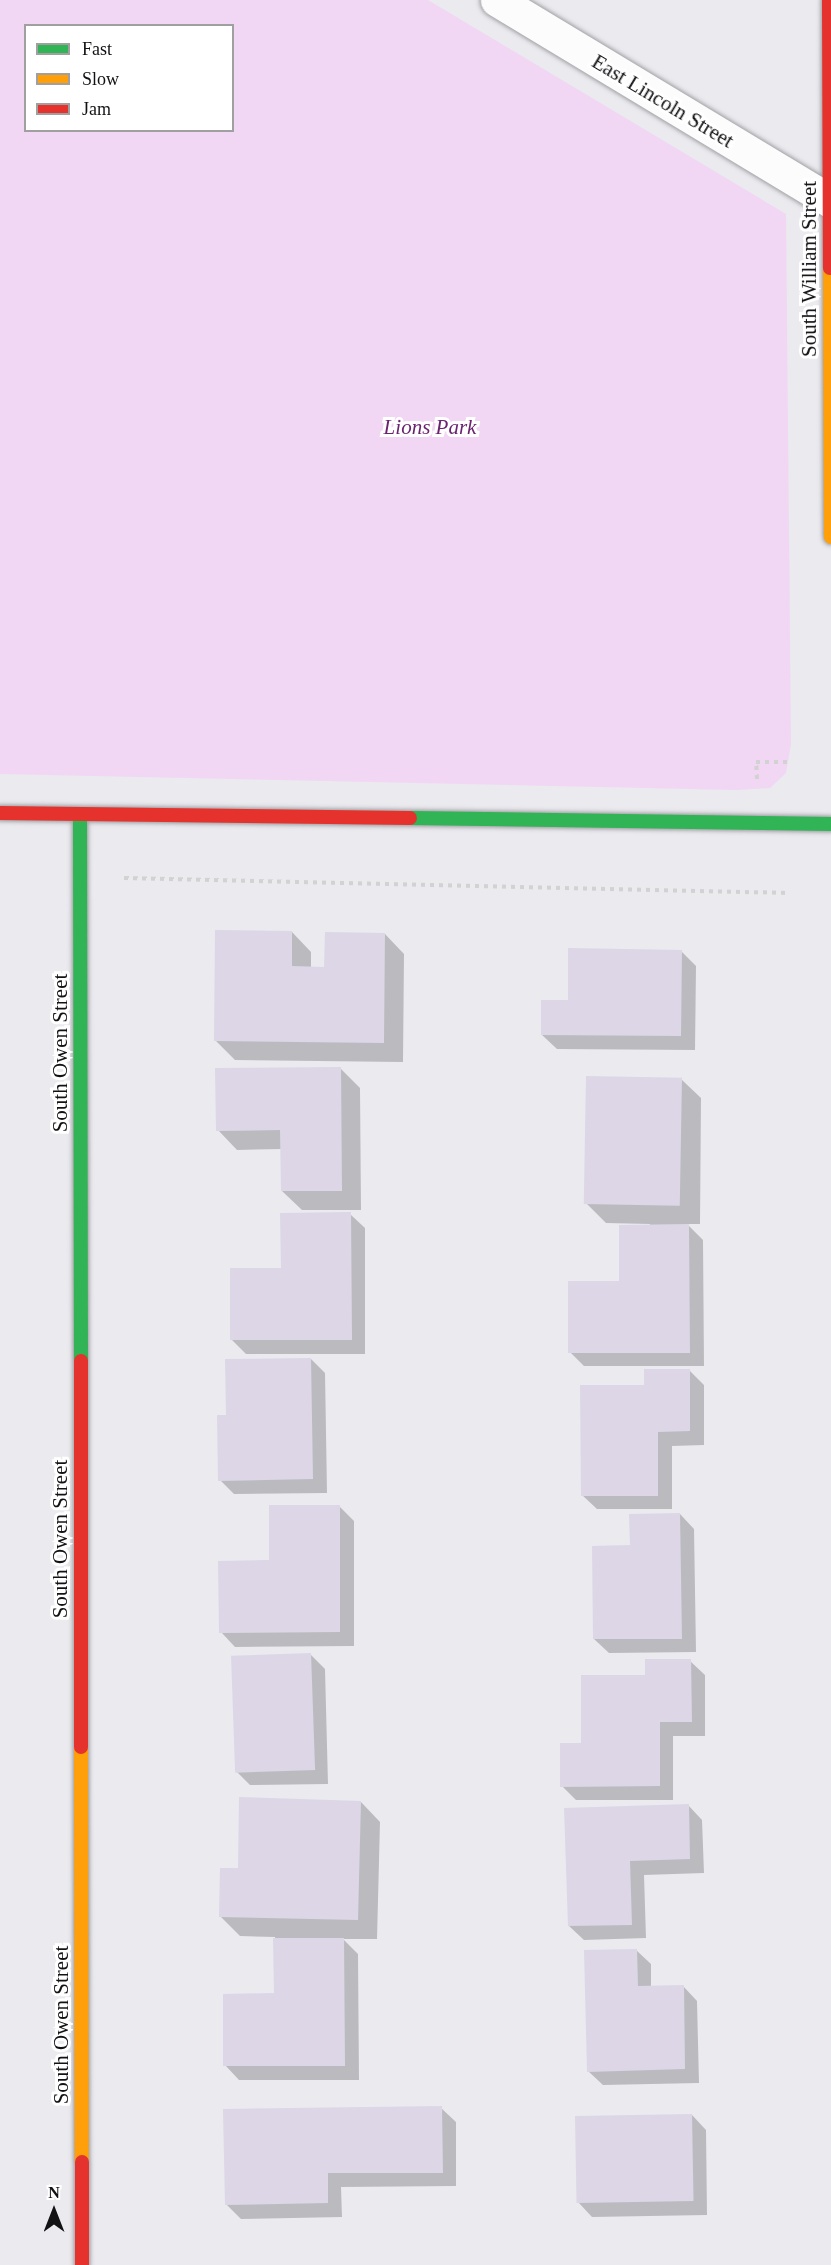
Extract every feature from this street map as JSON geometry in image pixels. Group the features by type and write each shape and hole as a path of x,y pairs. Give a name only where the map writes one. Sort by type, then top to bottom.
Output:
{"street":[{"name":"East Lincoln Street","path":"497,0 830,201"},
{"name":"South William Street","path":"829,0 831,537"},
{"path":"0,813 831,824"},
{"name":"South Owen Street","path":"81,814 82,2265"}],"path":[{"path":"757,789 756,762 788,762"},
{"path":"116,878 789,893"}],"green space":[{"name":"Lions Park","path":"0,0 428,0 786,214 791,744 786,773 770,788 737,790 0,774"}],"building":[{"path":"215,930 292,931 292,966 324,967 325,932 385,933 384,1043 214,1041"},
{"path":"568,948 682,950 681,1036 541,1035 541,1000 568,1000"},
{"path":"341,1067 342,1191 281,1191 280,1130 216,1131 215,1068"},
{"path":"586,1076 682,1078 680,1206 584,1204"},
{"path":"351,1212 352,1340 230,1340 230,1268 281,1268 280,1213"},
{"path":"689,1224 690,1353 568,1353 568,1281 619,1281 619,1225"},
{"path":"311,1358 313,1479 218,1481 217,1415 226,1415 225,1359"},
{"path":"644,1369 690,1369 690,1431 658,1432 658,1496 581,1496 580,1385 644,1385"},
{"path":"269,1505 340,1505 340,1632 219,1633 218,1561 269,1560"},
{"path":"680,1513 682,1639 593,1639 592,1546 630,1545 629,1514"},
{"path":"311,1653 315,1770 235,1773 231,1656"},
{"path":"645,1659 691,1659 692,1722 660,1722 660,1786 560,1787 560,1743 581,1743 581,1675 645,1675"},
{"path":"239,1797 361,1801 358,1920 219,1917 220,1868 238,1868"},
{"path":"689,1804 690,1859 630,1861 632,1925 568,1926 564,1808"},
{"path":"273,1938 344,1938 345,2066 223,2066 223,1994 274,1993"},
{"path":"637,1949 638,1986 684,1985 685,2069 587,2072 584,1950"},
{"path":"442,2106 443,2173 328,2173 328,2203 225,2205 223,2109"},
{"path":"692,2114 694,2201 577,2203 575,2116"}],"traffic: fast":[{"path":"80,814 81,1361"},
{"path":"410,818 831,824"}],"traffic: slow":[{"path":"830,268 831,537"},
{"path":"81,1747 82,2162"}],"traffic: jam":[{"path":"829,0 830,268"},
{"path":"0,813 410,818"},
{"path":"81,1361 81,1747"},
{"path":"82,2162 82,2265"}]}
